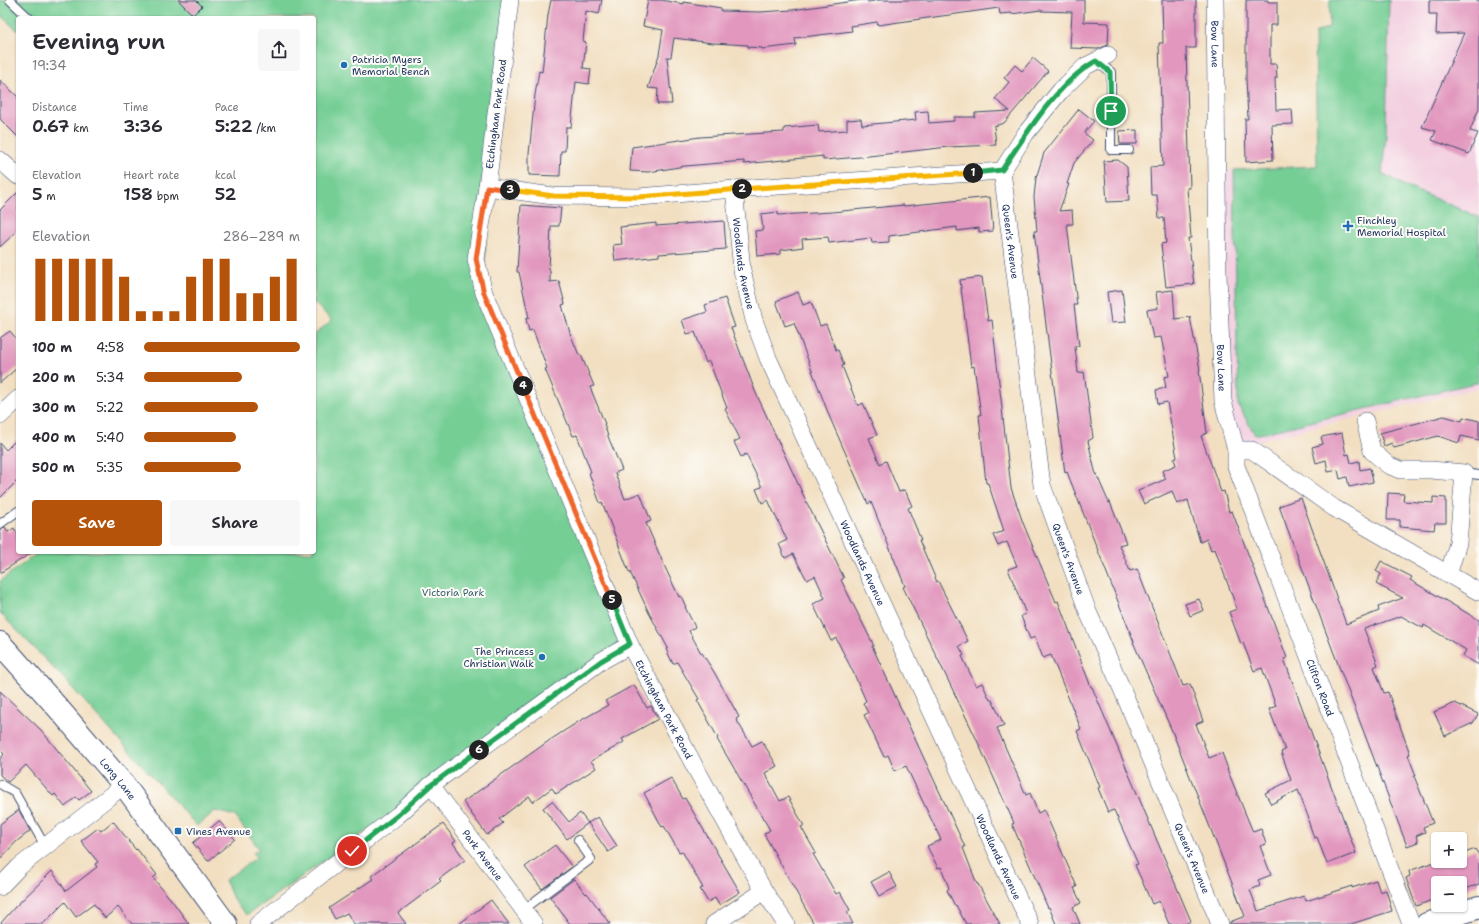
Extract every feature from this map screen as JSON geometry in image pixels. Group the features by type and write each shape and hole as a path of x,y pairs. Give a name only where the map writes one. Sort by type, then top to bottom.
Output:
{"street":[{"name":"Etchingham Park Road","path":"510,0 487,187 476,259 484,293 630,644 695,767 764,890 786,924"},
{"name":"Bow Lane","path":"1215,0 1218,274 1223,401 1236,450"},
{"path":"487,187 554,196 639,197 1002,170 1026,133 1061,90 1086,66 1102,58"},
{"path":"1,163 16,174"},
{"name":"Queen's Avenue","path":"1002,170 1042,485 1088,612 1122,689 1220,924"},
{"name":"Woodlands Avenue","path":"734,189 742,270 754,320 768,358 1030,924"},
{"path":"0,416 16,401"},
{"path":"1365,422 1372,451 1388,465 1400,470 1431,470 1471,474 1458,542 1448,575"},
{"path":"1236,450 1252,450 1334,508 1479,592"},
{"name":"Clifton Road","path":"1236,450 1236,466 1411,924"},
{"name":"Long Lane","path":"0,644 58,708 124,786 226,924"},
{"path":"258,924 398,815 431,785 601,661 630,644"},
{"name":"Park Avenue","path":"431,785 534,924"},
{"path":"0,887 19,867 124,786"},
{"path":"714,924 764,890"},
{"path":"1427,924 1479,907"}],"lane":[{"path":"10,0 27,16"},
{"path":"1102,58 1110,72 1111,150 1129,150"},
{"path":"0,524 16,512"},
{"path":"0,784 15,794 45,846"},
{"path":"523,910 591,859 578,840"}],"shaded area":[{"name":"Finchley Memorial Hospital","path":"1330,0 1479,0 1479,388 1236,446 1223,401 1216,171 1317,166 1316,33 1329,27"}],"green space":[{"name":"Victoria Park","path":"0,0 509,0 487,184 484,293 631,645 247,915 234,901 225,880 257,857 253,853 259,849 235,816 215,811 197,826 66,681 0,613 0,581 36,554 316,554 316,333 332,320 316,305 316,16 16,16 16,29 0,15"},
{"name":"Finchley Memorial Hospital","path":"1330,0 1389,0 1386,135 1382,173 1405,186 1479,217 1479,382 1255,435 1238,405 1234,170 1317,166 1315,33 1329,27"}],"building":[{"path":"178,0 196,0 202,6 193,15"},
{"path":"551,0 602,0 599,14 586,11 583,41 586,42 583,68 591,69 589,84 576,82 571,127 566,127 565,151 561,151 560,176 529,175 529,154 535,95 539,71 542,72"},
{"path":"648,0 661,0 683,4 683,2 721,8 721,11 760,12 792,10 861,0 867,0 868,2 880,0 1084,0 1084,22 1109,23 1108,45 1098,49 1070,48 1072,12 1041,10 1000,14 999,8 878,25 877,22 851,26 852,31 795,38 796,45 762,49 748,47 748,45 713,43 674,38 671,57 667,57 672,104 657,104 658,89 648,88 659,55 663,30 643,26"},
{"path":"1162,0 1196,0 1196,48 1186,48 1190,188 1187,188 1191,238 1188,238 1194,284 1166,287 1161,244 1166,243 1164,218 1159,218 1157,195 1151,195 1150,167 1163,166 1159,43 1163,43"},
{"path":"1246,0 1268,0 1268,2 1277,2 1277,25 1270,25 1270,64 1276,64 1277,78 1275,78 1276,110 1292,109 1293,124 1272,125 1273,160 1246,162 1245,119 1248,119 1246,78"},
{"path":"1429,0 1479,0 1479,108 1470,131 1478,133 1469,154 1432,140 1436,131 1422,127 1464,33 1436,34 1437,14 1429,14"},
{"path":"1033,58 1048,71 1004,123 994,126 996,145 948,147 823,160 823,156 744,164 744,161 685,166 649,172 630,171 632,147 700,137 784,132 784,128 818,125 819,132 847,130 847,120 861,119 862,125 916,120 915,112 928,111 929,123 954,121 954,117 975,117 975,113 1010,111 995,99 1009,82 1004,78 1015,65 1022,71"},
{"path":"0,80 16,95 16,135 0,119"},
{"path":"1079,109 1094,121 1084,133 1093,140 1074,163 1067,184 1069,184 1059,211 1072,210 1073,224 1067,224 1077,305 1074,305 1079,346 1075,346 1078,373 1084,372 1093,438 1088,441 1095,471 1109,503 1110,502 1126,543 1119,545 1130,571 1137,569 1183,686 1190,684 1203,721 1196,724 1209,758 1222,753 1253,832 1261,829 1266,844 1260,846 1271,875 1258,880 1260,886 1250,890 1258,911 1304,896 1306,901 1376,880 1380,892 1386,890 1392,911 1351,924 1230,924 1230,922 1245,916 1172,731 1133,642 1067,472 1065,473 1034,231 1037,231 1034,197 1036,178 1044,153"},
{"path":"1137,130 1137,144 1120,144 1119,131"},
{"path":"1118,160 1127,167 1129,201 1107,202 1104,161"},
{"path":"16,194 16,232 0,247 0,210"},
{"path":"990,197 993,231 979,232 979,228 957,231 957,227 889,236 889,242 872,243 871,238 829,243 828,237 802,239 803,247 781,250 781,254 757,256 755,231 763,230 761,214 778,212 778,215 832,212"},
{"path":"521,205 561,208 559,226 551,226 549,270 550,282 559,281 565,304 562,305 570,333 594,386 590,387 622,470 615,473 625,499 640,493 651,521 646,523 679,597 681,596 695,627 689,631 739,717 736,719 752,746 762,741 777,766 765,773 780,801 788,797 804,826 801,827 816,853 813,854 836,894 840,892 850,910 847,912 853,924 814,924 764,834 770,830 717,739 718,738 697,700 699,699 677,662 673,664 666,649 668,648 629,572 602,502 600,503 589,473 591,472 577,435 573,436 545,369 547,368 533,330 529,331 526,319 529,318 519,272 517,272"},
{"path":"724,221 726,249 659,254 659,256 615,261 613,245 622,244 620,227 656,223 656,226"},
{"path":"982,277 988,321 992,320 1011,488 1023,523 1056,602 1058,601 1091,687 1191,921 1185,924 1169,924 1159,901 1152,904 1135,865 1138,864 1114,810 1108,812 1098,788 1100,787 1077,731 1081,729 1051,655 1043,658 1035,637 1030,639 1021,616 1026,614 1008,569 1017,566 1007,542 998,546 993,535 1004,531 988,483 986,483 979,415 981,415 974,366 971,367 960,280"},
{"path":"1122,290 1126,322 1111,323 1107,292"},
{"path":"1173,290 1175,319 1190,317 1200,370 1207,433 1201,436 1221,492 1224,491 1229,512 1232,511 1287,658 1284,659 1356,853 1327,864 1317,837 1314,838 1308,820 1309,819 1298,790 1271,804 1265,793 1291,780 1281,752 1285,750 1269,709 1276,706 1262,668 1254,671 1243,643 1241,644 1229,612 1237,609 1215,549 1211,550 1207,539 1200,542 1188,500 1177,504 1172,491 1144,504 1138,491 1166,479 1162,471 1176,465 1174,459 1177,458 1167,402 1158,404 1156,390 1166,388 1164,377 1169,376 1161,337 1153,338 1147,310 1158,308 1156,292"},
{"path":"798,292 803,305 811,302 820,326 826,324 836,350 838,350 844,365 842,366 858,406 863,403 877,435 869,438 880,464 886,461 899,492 905,490 912,506 908,508 921,540 919,540 937,582 938,581 968,641 959,646 964,655 962,656 976,686 982,683 990,700 992,700 1004,725 997,728 1026,795 1030,793 1038,813 1044,810 1077,887 1074,888 1081,903 1073,907 1080,924 1056,924 1049,907 1048,908 1012,824 1014,823 976,738 903,587 905,586 871,502 868,504 830,418 794,323 785,326 776,301"},
{"path":"725,298 735,327 731,328 755,391 806,501 844,578 841,580 874,646 872,646 965,847 963,848 977,884 1000,924 966,924 956,905 955,906 947,890 949,888 941,867 938,868 927,846 941,840 906,766 895,771 888,755 884,757 864,715 868,713 863,703 866,701 854,674 836,638 831,641 813,604 825,598 815,576 807,580 793,554 785,558 779,544 787,540 768,500 762,503 756,489 762,487 746,454 741,457 734,442 740,439 725,409 727,408 709,361 706,363 695,332 687,334 682,320 707,312 705,305"},
{"path":"10,331 16,338 16,369 0,383 0,338"},
{"path":"1444,416 1462,421 1463,417 1479,421 1479,440 1461,436 1459,443 1438,436 1394,448 1392,443 1384,446 1380,433"},
{"path":"1342,433 1346,455 1349,454 1351,463 1359,461 1360,470 1370,468 1373,482 1349,487 1347,477 1340,479 1338,470 1328,472 1326,460 1316,463 1312,447 1323,444 1321,437"},
{"path":"16,440 16,482 0,498 0,443 6,450"},
{"path":"1388,493 1404,494 1403,501 1433,503 1433,497 1446,498 1446,523 1435,523 1434,530 1400,527 1400,520 1387,520"},
{"path":"1301,498 1346,624 1379,611 1378,607 1403,598 1376,584 1381,574 1376,571 1381,561 1412,577 1410,580 1479,620 1479,665 1463,656 1466,650 1424,625 1423,628 1401,616 1364,629 1378,665 1374,667 1384,693 1388,692 1410,754 1408,755 1416,776 1414,776 1433,823 1423,827 1425,832 1416,836 1418,842 1407,846 1279,506"},
{"path":"5,527 8,532 14,528 16,532 16,554 30,554 0,573 0,529"},
{"path":"1199,599 1204,610 1190,616 1185,604"},
{"path":"634,685 647,708 651,706 658,719 622,739 624,742 591,761 596,768 556,794 552,788 533,802 529,796 499,819 503,823 487,835 463,802 550,740 608,705 605,701"},
{"path":"0,691 41,730 91,791 79,800 76,797 65,807 55,794 53,796 26,765 8,782 0,775 0,759 4,754 0,750"},
{"path":"1455,703 1478,714 1473,723 1445,736 1434,712"},
{"path":"671,778 683,799 685,798 740,892 719,905 715,898 708,902 700,889 703,888 682,851 679,852 664,826 662,827 644,793"},
{"path":"552,801 569,822 580,813 588,823 567,839 543,808"},
{"path":"19,810 30,831 16,842 0,859 0,824"},
{"path":"598,817 617,846 608,852 588,823"},
{"path":"113,821 157,875 153,878 189,924 132,924 118,907 105,918 94,904 76,917 65,902 43,924 0,924 14,908 52,871 66,891 97,867 95,864 98,862 81,841 98,828 101,831"},
{"path":"219,821 235,839 208,861 193,843"},
{"path":"443,824 456,841 453,843 465,860 439,879 441,881 398,913 406,924 354,924 347,913 335,919 329,908 373,879 371,876"},
{"path":"555,845 572,867 542,889 525,867"},
{"path":"1475,849 1479,855 1479,884 1467,888 1467,876 1431,876 1431,901 1416,906 1406,878 1410,876 1409,871 1431,863 1431,868 1467,868 1467,852"},
{"path":"889,872 897,887 879,896 871,882"},
{"path":"574,879 586,894 587,893 610,924 570,924 550,897"},
{"path":"491,900 509,924 459,924"}],"place":[{"name":"Patricia Myers Memorial Bench","path":"344,65"},
{"name":"Finchley Memorial Hospital","path":"1348,226"},
{"name":"The Princess Christian Walk","path":"542,657"},
{"name":"Vines Avenue","path":"178,831"}],"route":[{"path":"352,851 398,815 431,785 601,661 630,644 484,293 476,259 487,187 554,196 639,197 1002,170 1026,133 1061,90 1086,66 1096,61 1110,72 1111,111"}]}
